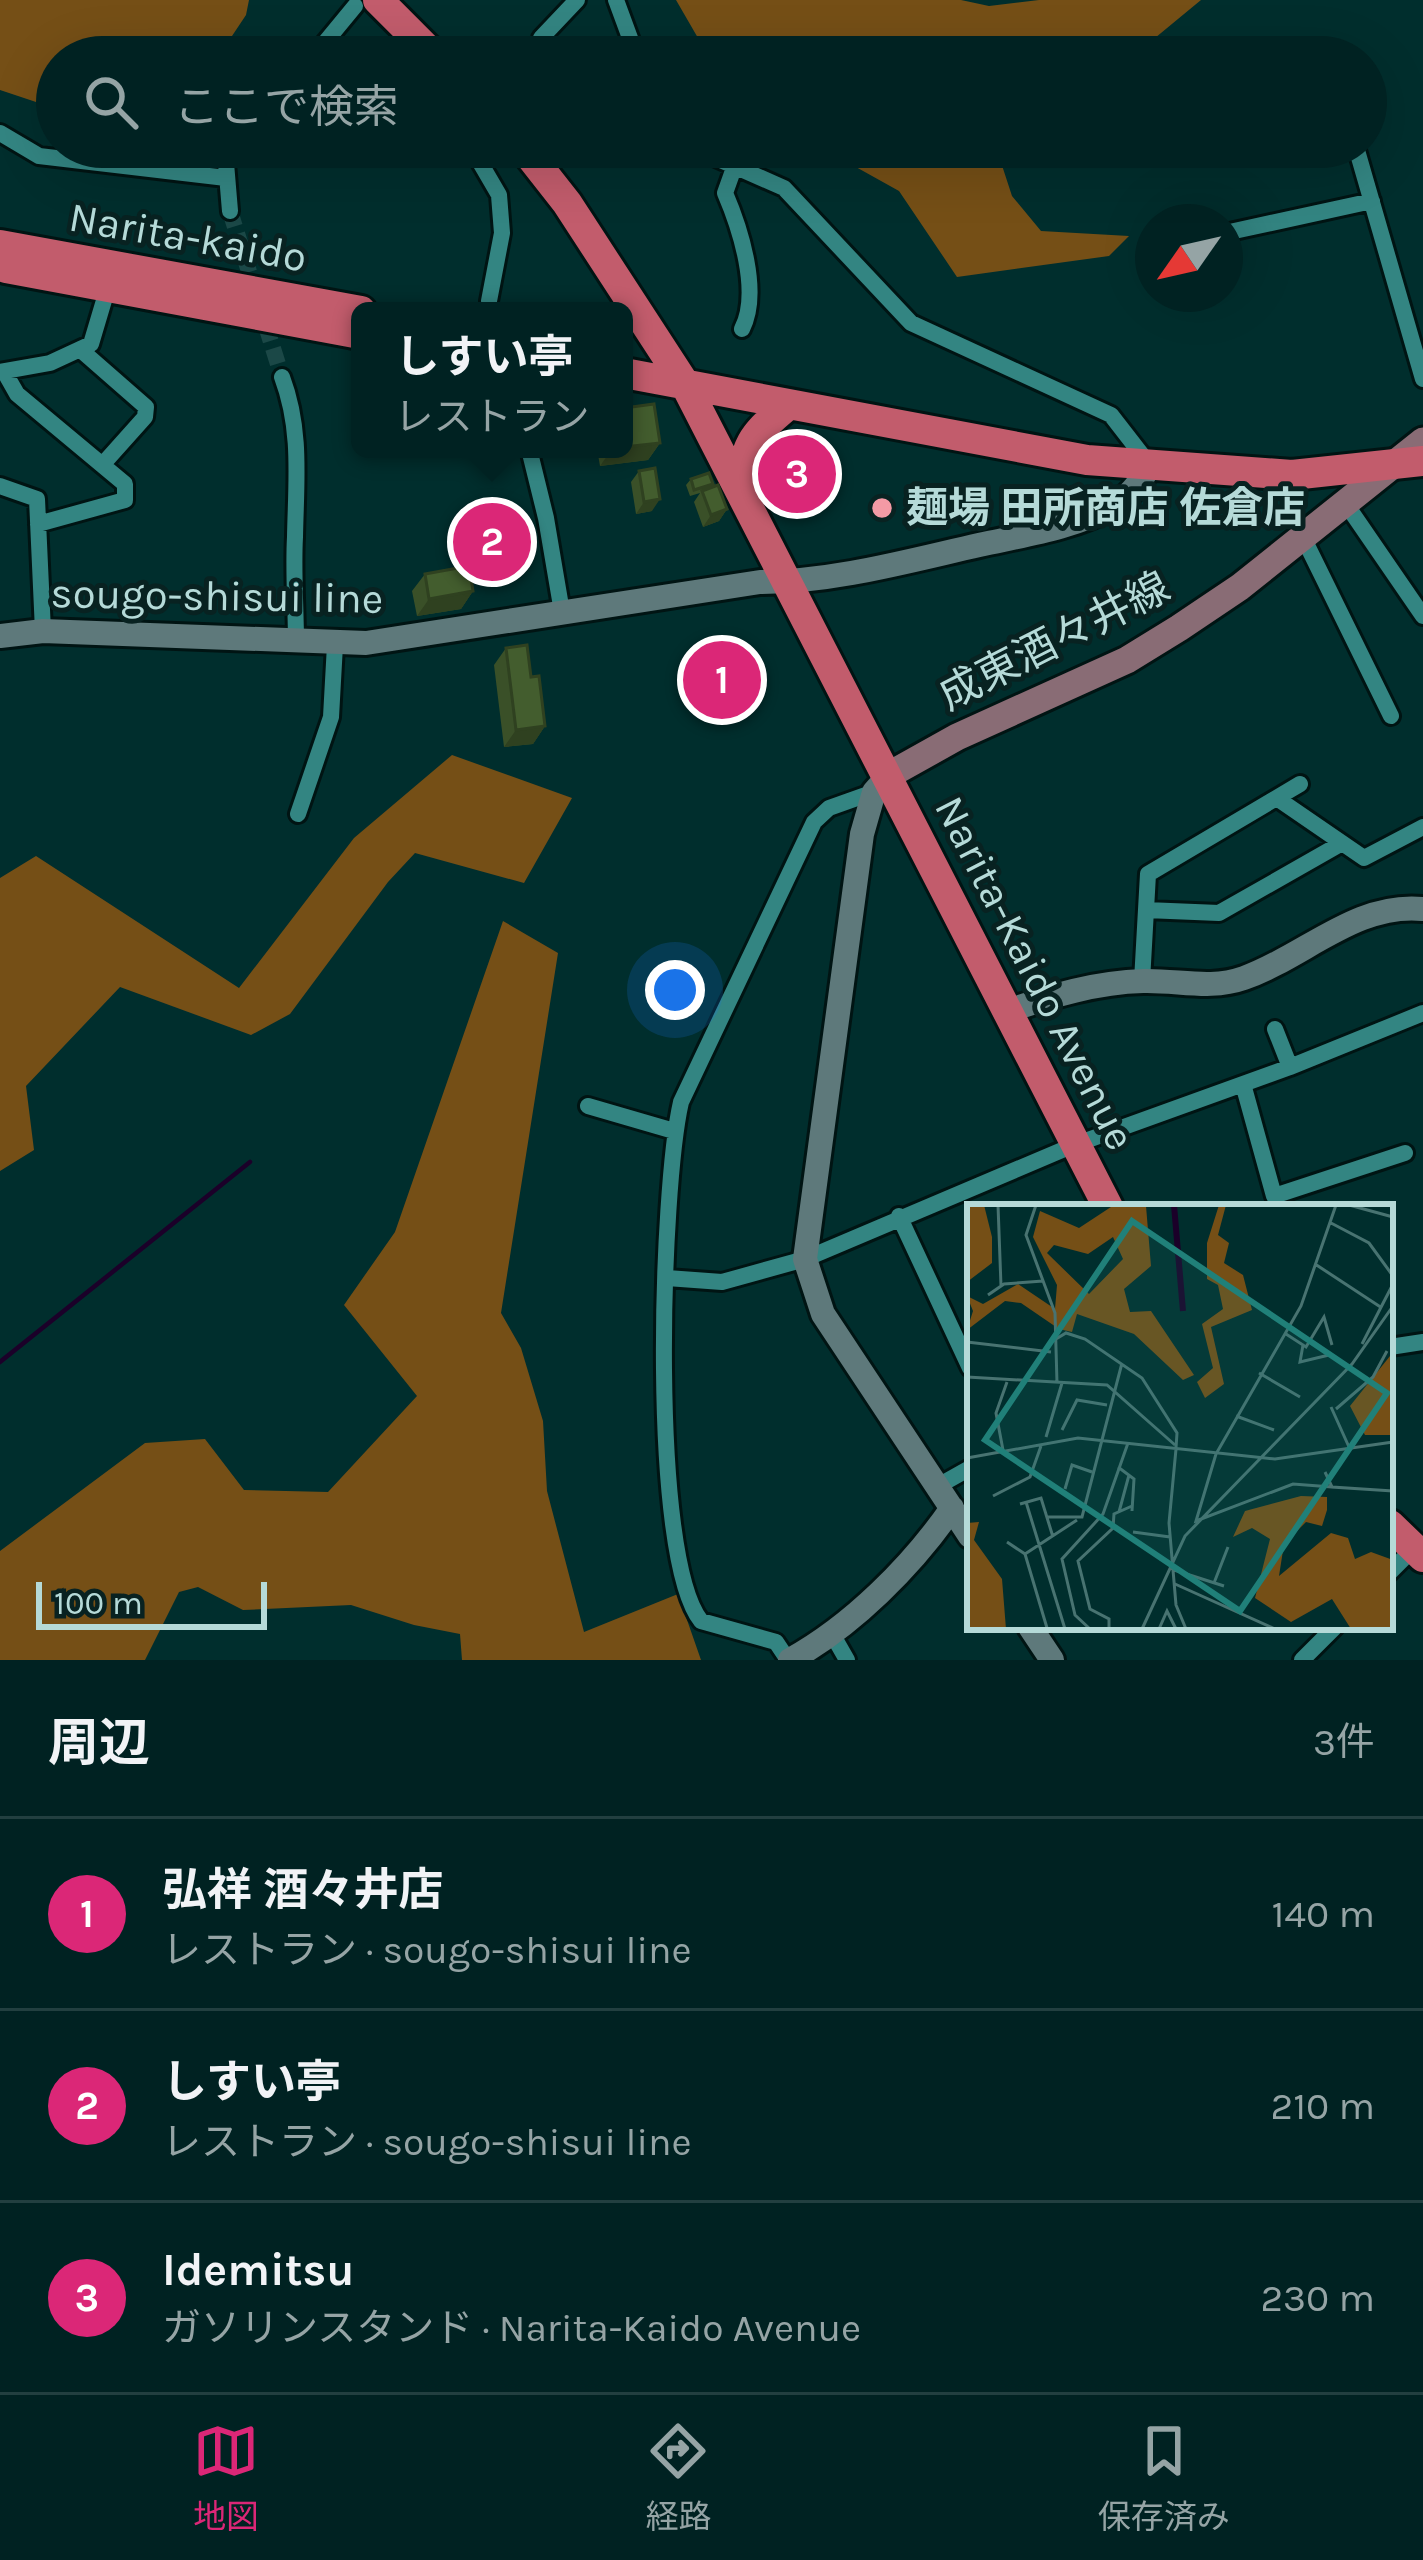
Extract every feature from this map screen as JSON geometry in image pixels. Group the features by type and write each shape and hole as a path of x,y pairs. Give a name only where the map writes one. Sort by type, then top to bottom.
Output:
{"highway":[{"path":"366,3 408,36"},
{"name":"Narita-Kaido Avenue","path":"537,168 621,302"},
{"name":"Narita-kaido","path":"0,245 351,309"},
{"name":"Narita-kaido","path":"0,267 351,332"},
{"name":"Narita-Kaido Avenue","path":"633,319 686,386 740,484 881,784 1008,1011 1106,1204"},
{"path":"633,376 1088,460 1292,475 1409,463"},
{"path":"740,484 745,448 788,404"},
{"path":"1393,1528 1418,1552"}],"main road":[{"name":"成東酒々井線","path":"881,784 957,737 1126,659 1240,586 1346,504 1409,463 1423,441"}],"street":[{"path":"543,36 578,0"},
{"path":"616,0 630,36"},
{"path":"334,36 366,3"},
{"path":"0,133 36,154"},
{"path":"141,168 226,178"},
{"path":"226,168 230,211"},
{"path":"483,168 499,195 502,233 489,301"},
{"path":"734,168 725,193 743,234 750,314 742,328"},
{"path":"743,168 784,188 911,323 1111,415 1150,465"},
{"path":"1363,168 1423,379"},
{"path":"1243,229 1372,201"},
{"path":"38,524 125,500 125,484 17,394 2,372 82,351 91,344 108,287"},
{"path":"1400,299 1423,295"},
{"path":"82,351 146,407 145,417 103,464"},
{"path":"282,376 293,406 299,468 296,643"},
{"path":"531,458 562,612"},
{"name":"sougo-shisui line","path":"0,635 43,631 335,645 760,582 789,582 1059,527 1115,505 1133,490 1150,465"},
{"path":"0,486 37,500 43,631"},
{"path":"1346,504 1423,616"},
{"path":"1304,537 1391,716"},
{"path":"298,814 332,717 335,645"},
{"path":"881,784 829,808 814,822 681,1102 674,1131 664,1394 669,1513 693,1611 710,1624 776,1642 789,1660 877,1592 967,1471"},
{"path":"881,784 862,833 805,1258 823,1314 967,1531"},
{"path":"1142,981 1148,874 1300,784"},
{"path":"1278,799 1364,858 1423,827"},
{"path":"1146,910 1220,913 1342,843"},
{"path":"1008,1011 1060,993 1142,981 1212,986 1247,977 1368,915 1400,906 1423,909"},
{"path":"667,1278 722,1282 805,1258 1074,1145 1423,1013"},
{"path":"1275,1030 1290,1067"},
{"path":"1244,1084 1274,1196 1405,1154"},
{"path":"588,1106 674,1131"},
{"path":"899,1216 967,1362"},
{"path":"1393,1347 1423,1342"},
{"path":"1393,1570 1418,1552"},
{"path":"1032,1630 1052,1660"},
{"path":"1303,1660 1332,1630"},
{"path":"831,1632 848,1660"}],"shaded area":[{"path":"0,0 249,0 246,15 232,36 36,36 36,102 0,90"},
{"path":"676,0 961,0 989,6 1039,0 1201,0 1157,36 697,36"},
{"path":"858,168 1003,168 1012,196 1041,231 1129,236 1109,256 957,277 899,191"},
{"path":"452,755 572,798 524,883 415,853 290,1014 251,1035 120,987 26,1086 34,1150 0,1171 0,878 36,856 239,988 354,838"},
{"path":"503,921 558,953 501,1313 521,1348 543,1421 547,1491 584,1632 678,1594 701,1660 462,1660 460,1634 351,1605 243,1610 198,1587 179,1592 145,1660 0,1660 0,1551 145,1443 205,1439 244,1490 328,1492 417,1396 344,1305 395,1232"}],"building":[{"path":"654,404 660,443 633,446 633,407"},
{"path":"655,468 660,499 644,502 639,471"},
{"path":"709,473 713,484 694,490 691,479"},
{"path":"718,485 727,509 711,515 702,491"},
{"path":"469,566 473,591 429,599 425,574"},
{"path":"527,645 531,677 539,676 545,726 516,730 506,648"}],"waterway":[{"path":"0,1362 250,1162"}],"tunnel":[{"path":"230,211 282,377"}],"place":[{"name":"Idemitsu","path":"797,474"},
{"name":"麺場 田所商店 佐倉店","path":"882,508"},
{"name":"しすい亭","path":"492,542"},
{"name":"弘祥 酒々井店","path":"722,680"}]}
